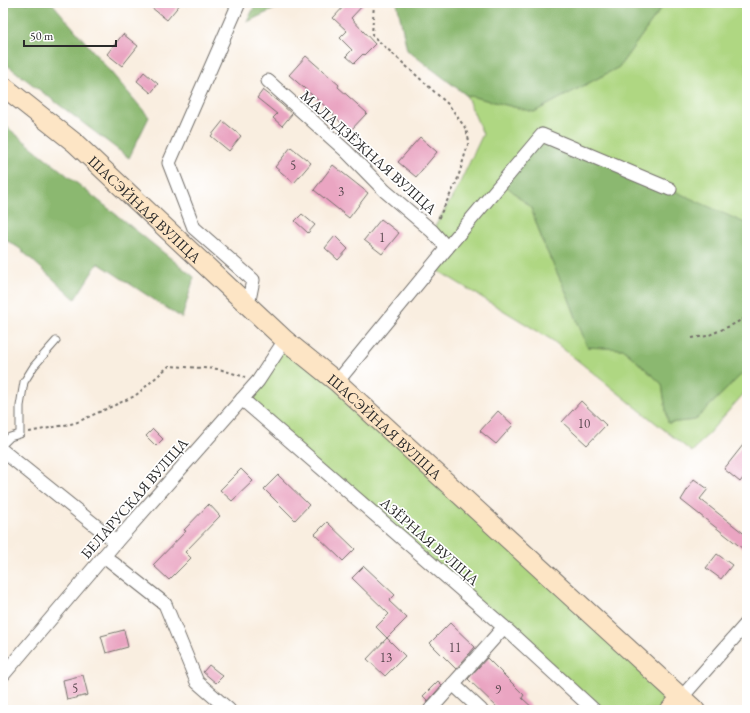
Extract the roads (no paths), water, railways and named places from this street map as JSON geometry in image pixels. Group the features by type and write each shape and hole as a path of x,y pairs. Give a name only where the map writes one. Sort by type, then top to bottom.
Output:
{"main road":[{"name":"ШАСЭЙНАЯ ВУЛІЦА","path":"3,86 75,143 285,340 338,382 682,706"}],"street":[{"path":"239,3 169,164 194,228 253,280 248,305"},
{"name":"МАЛАДЗЁЖНАЯ ВУЛІЦА","path":"268,82 346,151 384,191 432,231 447,248"},
{"path":"338,382 447,248 542,136 670,189"},
{"name":"БЕЛАРУСКАЯ ВУЛІЦА","path":"3,675 116,542 258,381 285,340"},
{"name":"АЗЁРНАЯ ВУЛІЦА","path":"242,399 504,626 594,710"},
{"path":"3,451 116,542"},
{"path":"104,556 165,604 197,682 229,710"},
{"path":"682,706 747,623"},
{"path":"430,710 504,626"},
{"path":"453,684 481,710"}],"lane":[{"path":"3,444 10,437 20,434 20,406 24,382 34,366 56,341"}]}
